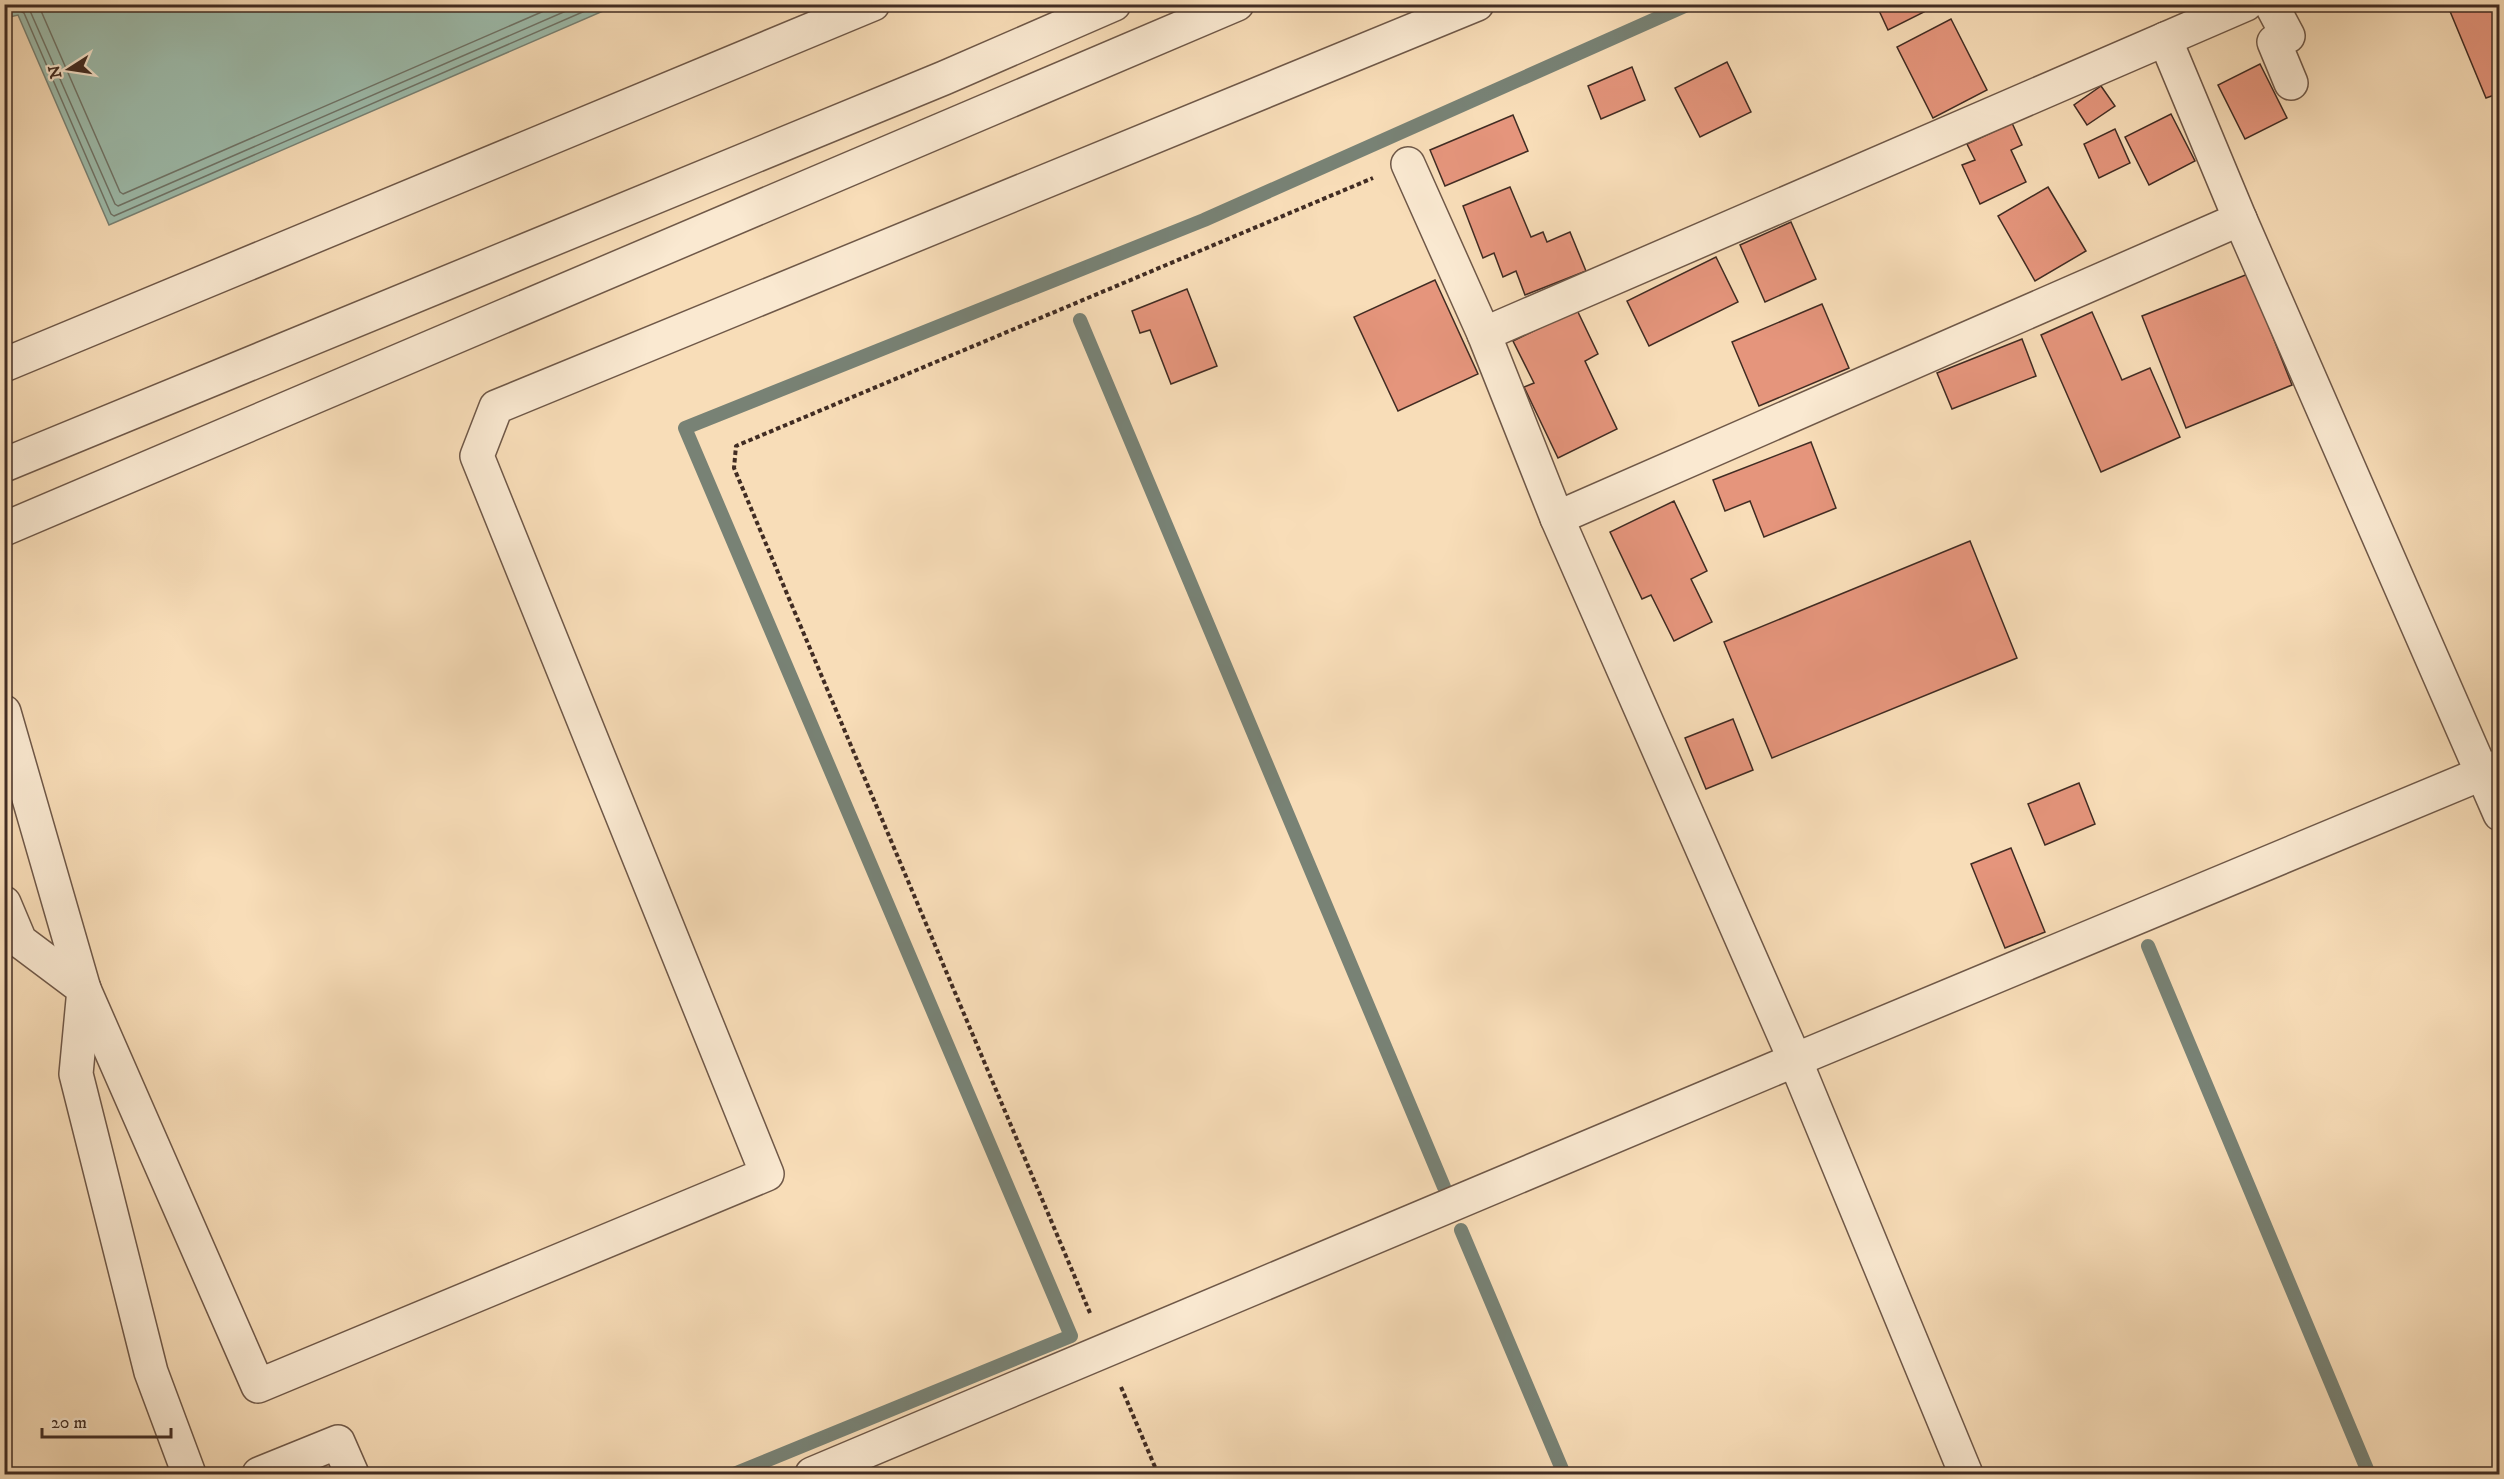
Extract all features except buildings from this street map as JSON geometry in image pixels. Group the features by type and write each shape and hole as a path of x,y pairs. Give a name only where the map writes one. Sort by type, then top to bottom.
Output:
{"street":[{"path":"4,365 873,4"},
{"path":"4,465 944,78 1114,4"},
{"path":"4,529 1237,4"},
{"path":"4,712 84,989 258,1386 767,1174 477,456 496,407 1478,4"},
{"path":"1484,334 2246,4"},
{"path":"2271,4 2288,36 2274,42 2291,83"},
{"path":"2165,39 2240,219 2491,770 2499,814"},
{"path":"1408,164 1484,334 1557,518 1795,1060 1966,1474"},
{"path":"1557,518 2240,219"},
{"path":"812,1474 2491,770"},
{"path":"4,903 20,941 84,989"},
{"path":"84,989 76,1074 151,1372 189,1474"},
{"path":"259,1474 338,1442 352,1474"}],"path":[{"path":"1158,1474 734,468 736,446 1408,164"}],"water":[{"path":"5,4 617,5 109,225 18,15 5,18"}],"waterway":[{"path":"734,1474 1071,1336 685,428 1204,220 1689,4"},
{"path":"1080,320 1444,1187"},
{"path":"2148,946 2369,1474"},
{"path":"1461,1230 1564,1474"}]}
